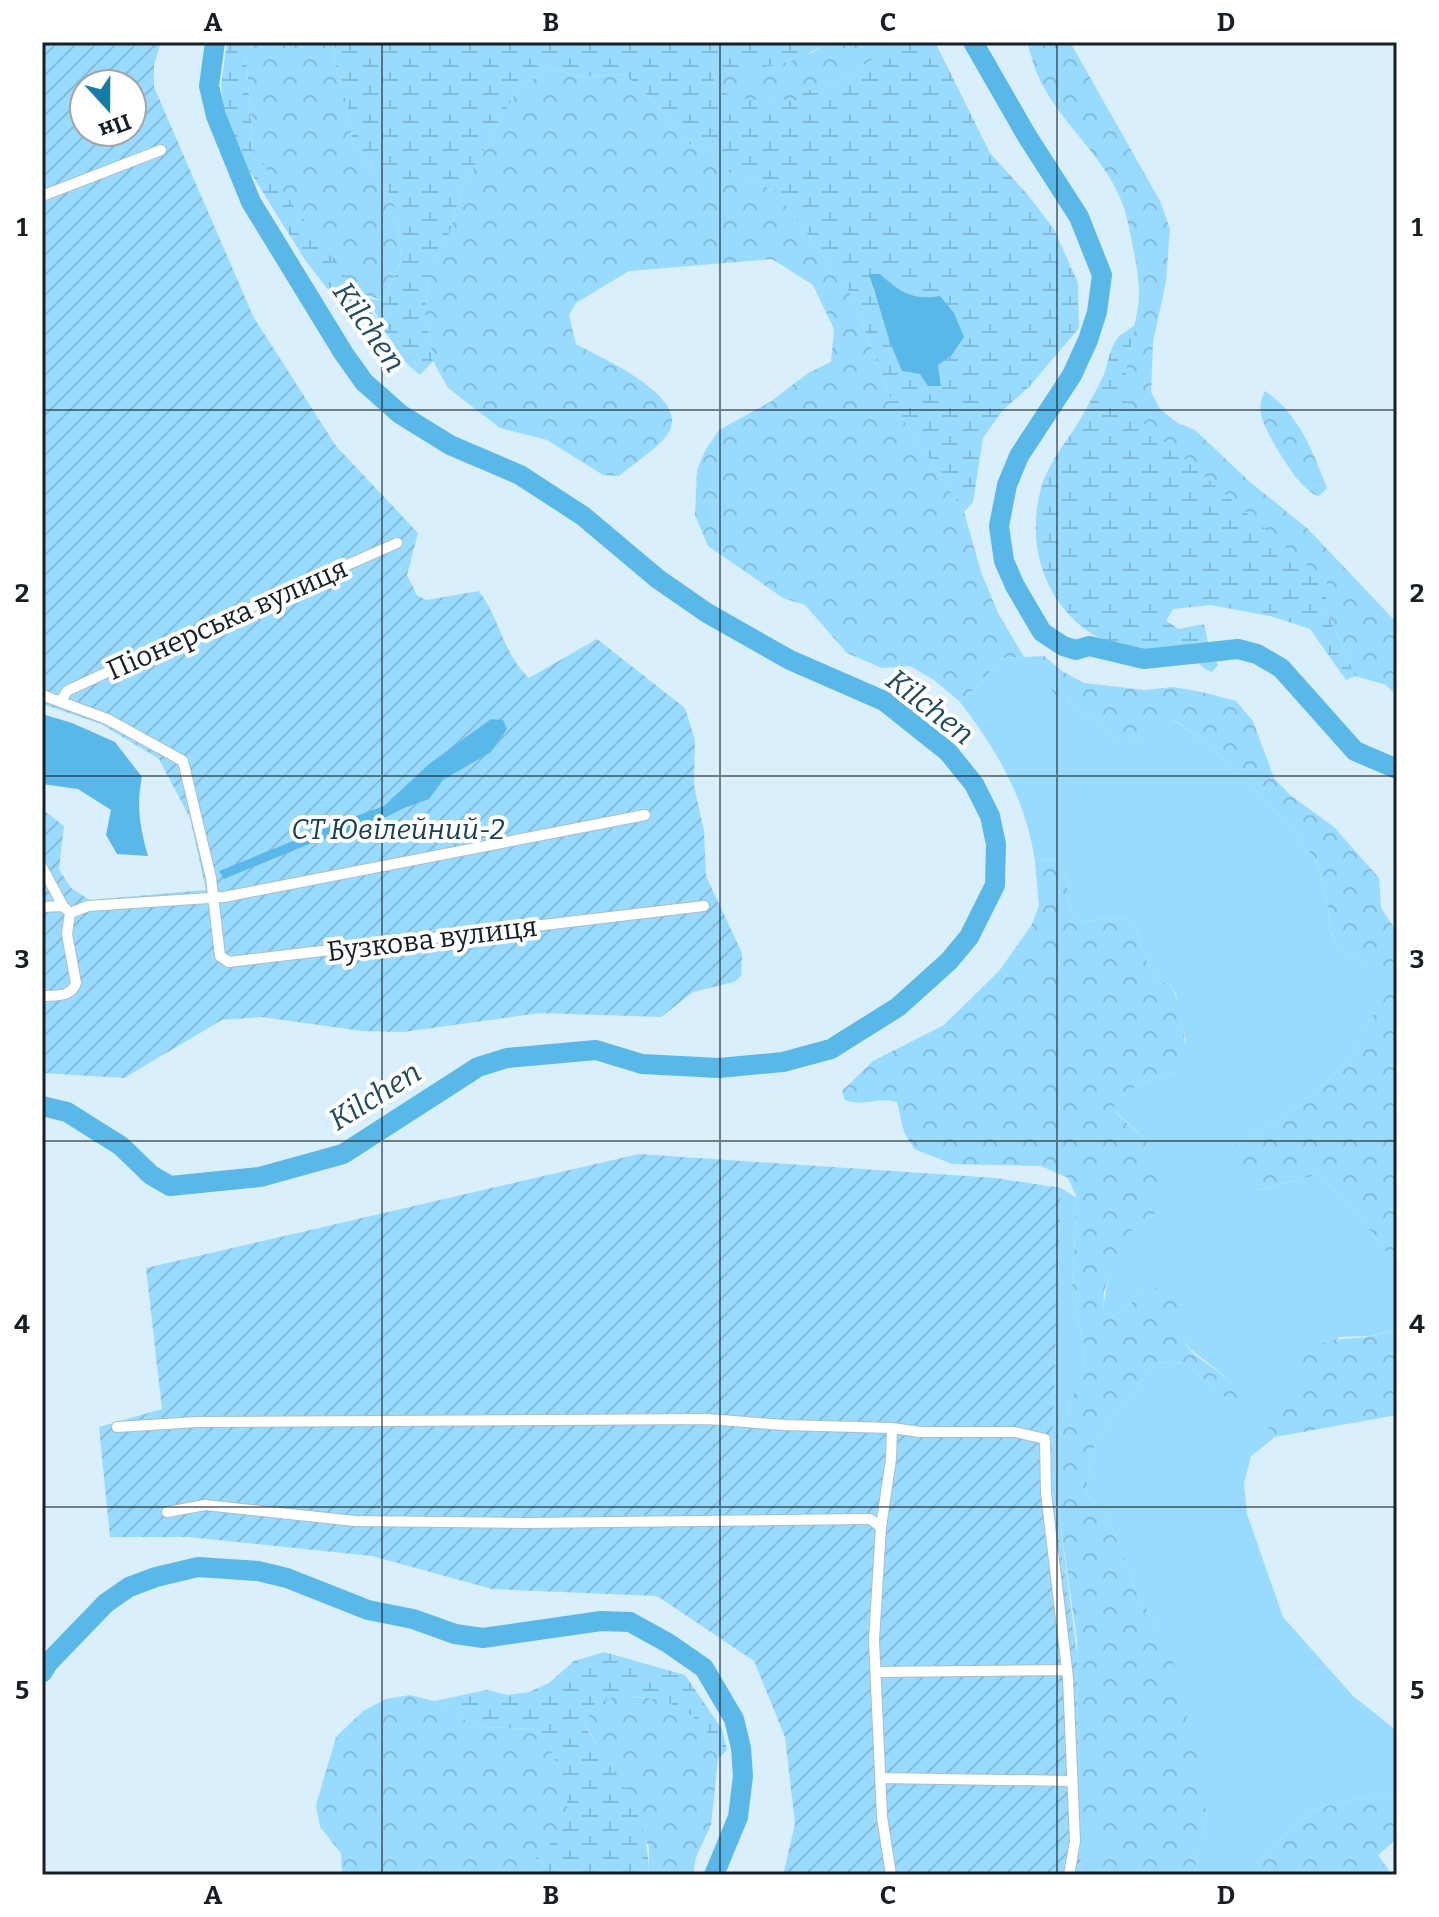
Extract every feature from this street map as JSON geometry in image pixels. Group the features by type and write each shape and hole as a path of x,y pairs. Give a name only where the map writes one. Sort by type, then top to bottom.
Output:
{"street":[{"path":"42,196 161,150"},
{"name":"Піонерська вулиця","path":"61,701 67,691 397,543"},
{"path":"42,695 61,701"},
{"name":"Бузкова вулиця","path":"61,701 107,719 183,761 211,878 220,956 229,962 704,906"},
{"path":"42,907 66,910 213,897 645,815"},
{"path":"42,867 66,910 76,983 69,994 42,996"},
{"path":"117,1427 198,1422 708,1419 920,1432 1015,1432 1045,1439 1046,1493 1066,1670 1075,1841 1069,1875"},
{"path":"891,1875 882,1817 874,1640 881,1527 891,1459 892,1428"},
{"path":"167,1512 205,1505 355,1521 870,1519 881,1527"},
{"path":"877,1672 1066,1670"},
{"path":"881,1778 1072,1781"}],"green space":[{"name":"СT Ювілейний-2","path":"42,42 161,42 154,65 154,87 254,318 336,446 418,533 407,575 417,595 426,600 479,591 513,658 529,678 597,639 685,708 695,740 694,786 704,831 706,876 742,953 741,976 734,982 693,992 661,1017 540,1013 403,1032 362,1031 262,1017 222,1020 124,1078 42,1073 42,809 64,826 59,869 71,888 90,900 206,890 190,818 159,759 101,724 42,704"},
{"path":"227,42 254,42 246,55 253,150 383,328 368,298 383,301 401,261 397,212 384,182 353,147 347,103 333,55 338,42 827,42 786,63 715,72 713,86 733,96 798,101 804,88 819,93 872,60 884,42 935,42 990,153 1054,229 1078,283 1079,328 1029,387 1003,410 983,438 973,502 964,512 892,402 851,295 776,191 728,172 730,158 689,144 644,91 623,74 573,77 562,70 544,71 516,92 461,191 447,242 430,266 425,313 433,361 420,375 405,362 387,334 362,313 336,300 305,260 239,154 225,120 221,85","holes":["872,287 924,299 951,355 938,365 941,385 920,374 902,371"]},
{"path":"254,42 338,42 333,55 347,103 353,147 384,182 397,212 401,260 383,301 341,286 253,150 246,55"},
{"path":"827,42 884,42 872,60 819,93 799,101 749,100 726,96 713,86 715,72 812,53"},
{"path":"1027,42 1070,42 1160,201 1170,229 1166,282 1153,342 1151,392 1160,409 1176,422 1195,430 1250,482 1308,529 1397,623 1397,696 1386,685 1355,676 1326,609 1134,415 1123,393 1123,383 1139,287 1125,211 1109,176 1051,99 1039,77"},
{"path":"562,70 574,77 623,74 644,91 689,144 731,158 729,172 776,191 851,295 892,402 964,512 981,572 998,613 1024,657 1002,658 960,702 934,680 910,666 882,668 847,653 805,605 783,598 708,546 695,515 697,470 719,430 770,402 808,373 831,362 834,329 813,285 772,259 629,271 576,303 569,315 576,344 641,381 668,407 672,421 662,441 619,476 603,475 547,440 500,428 448,388 433,361 425,313 430,266 447,242 461,191 516,92 544,71"},
{"path":"1136,324 1123,394 1134,415 1327,583 1326,609 1355,676 1346,680 1310,629 1274,617 1211,605 1173,609 1166,621 1179,629 1204,624 1218,665 1212,672 1184,649 1136,652 1104,641 1083,627 1065,610 1052,590 1042,568 1037,544 1036,518 1040,492 1055,458 1098,386 1115,343"},
{"path":"1265,391 1296,422 1310,448 1327,488 1319,496 1295,476 1272,440 1261,413"},
{"path":"1044,656 1084,683 1145,690 1173,687 1236,701 1253,721 1274,778 1290,795 1334,827 1379,878 1381,908 1397,932 1397,1267 1351,1204 1320,1174 1257,1190 1225,1162 1231,1148 1300,1106 1340,1069 1386,997 1363,965 1342,953 1330,930 1328,905 1317,861 1264,797 1206,743 1175,720 1126,745 1107,735 1094,718 1057,697 1024,657"},
{"path":"1025,657 1057,697 1094,718 1107,735 1126,745 1174,720 1206,743 1264,797 1317,861 1328,905 1330,931 1342,953 1363,965 1387,997 1340,1069 1300,1106 1231,1148 1258,1190 1320,1174 1351,1204 1397,1267 1397,1329 1370,1336 1339,1337 1300,1394 1262,1420 1275,1437 1251,1456 1244,1484 1247,1514 1283,1617 1353,1696 1397,1731 1397,1794 1351,1800 1312,1810 1242,1875 1195,1875 1207,1818 1159,1630 1135,1589 1110,1520 1086,1493 1091,1453 1105,1428 1157,1362 1186,1364 1226,1398 1226,1377 1189,1348 1182,1338 1182,1304 1147,1290 1114,1317 1103,1315 1108,1279 1122,1242 1136,1224 1154,1216 1150,1144 1116,1112 1112,1101 1140,1084 1178,1071 1186,1040 1176,994 1170,984 1159,982 1145,958 1136,926 1127,918 1081,921 1071,915 1065,870 1058,860 1035,861 1025,817 1008,777 960,702 1002,658"},
{"path":"1059,860 1065,870 1071,915 1081,921 1127,918 1136,926 1145,958 1159,982 1170,984 1181,1012 1184,1033 1185,1063 1178,1071 1140,1084 1113,1101 1116,1113 1150,1144 1163,1198 1153,1216 1135,1225 1118,1250 1104,1292 1103,1314 1114,1317 1147,1290 1169,1286 1181,1304 1183,1334 1189,1349 1229,1380 1241,1395 1244,1405 1226,1398 1186,1364 1157,1362 1105,1428 1091,1453 1086,1493 1110,1520 1135,1589 1175,1666 1198,1763 1207,1818 1195,1875 1102,1875 1102,1842 1083,1828 1077,1640 1059,1515 1056,1467 1063,1416 1084,1374 1085,1350 1072,1290 1077,1198 1068,1178 1041,1166 952,1164 914,1149 904,1132 897,1102 852,1102 845,1100 842,1091 873,1061 944,1025 999,971 1031,926 1039,906 1035,861"},
{"path":"639,1154 996,1178 1061,1188 1051,1484 1077,1657 1079,1849 1083,1875 783,1875 795,1824 785,1737 754,1661 657,1596 492,1589 372,1556 188,1537 110,1537 99,1427 162,1409 146,1268"},
{"path":"1061,1188 1077,1198 1072,1290 1085,1350 1084,1375 1063,1416 1056,1467 1059,1515 1102,1842 1102,1875 1083,1875 1079,1849 1077,1657 1051,1484"},
{"path":"1397,1329 1397,1415 1275,1437 1261,1420 1262,1409 1300,1394 1301,1357 1310,1350 1335,1340 1372,1336"},
{"path":"604,1652 685,1675 722,1729 727,1750 718,1759 712,1740 701,1724 671,1704 634,1697 596,1702 585,1723 635,1807 646,1841 649,1875 515,1875 553,1841 561,1829 567,1801 558,1766 546,1741 536,1729 478,1727 434,1701 487,1690 508,1695 529,1692 549,1683 574,1661"},
{"path":"410,1695 434,1701 478,1727 536,1729 545,1737 565,1782 569,1805 562,1830 548,1849 515,1875 342,1875 341,1853 320,1827 316,1805 336,1737 363,1711 386,1699"},
{"path":"617,1696 659,1699 679,1706 698,1718 716,1747 718,1759 711,1825 696,1857 693,1875 649,1875 649,1847 585,1723 596,1702"},
{"path":"1397,1794 1397,1839 1378,1855 1392,1875 1242,1875 1312,1810 1351,1800"}],"shaded area":[{"path":"869,274 880,274 900,290 915,296 940,296 954,313 964,337 951,356 938,365 941,386 928,386 920,374 902,371"},
{"path":"42,714 115,742 142,777 140,816 148,856 117,854 106,835 111,810 78,789 42,784"},
{"path":"491,719 503,720 507,729 491,752 443,780 429,799 353,834 319,840 224,879 219,871 384,806 429,764"}],"waterway":[{"name":"Kilchen","path":"42,1106 67,1112 121,1146 151,1175 170,1186 260,1177 343,1154 478,1067 507,1058 596,1050 642,1064 719,1068 783,1062 831,1049 898,1007 949,961 969,937 995,885 996,844 990,816 974,784 948,752 884,701 790,660 707,613 658,579 583,516 520,475 450,445 400,414 364,382 251,202 216,116 209,86 215,42"},
{"name":"Kilchen","path":"973,42 1027,136 1079,217 1102,275 1097,312 1088,340 1072,375 1019,456 1007,485 999,526 1004,561 1015,586 1042,632 1063,646 1076,650 1089,646 1144,659 1238,649 1257,654 1281,668 1355,751 1397,769"},
{"name":"Kilchen","path":"42,1673 106,1603 129,1587 198,1567 258,1571 287,1578 368,1610 413,1619 455,1634 483,1638 601,1621 630,1622 704,1668 734,1719 743,1776 738,1817 714,1875"}]}
